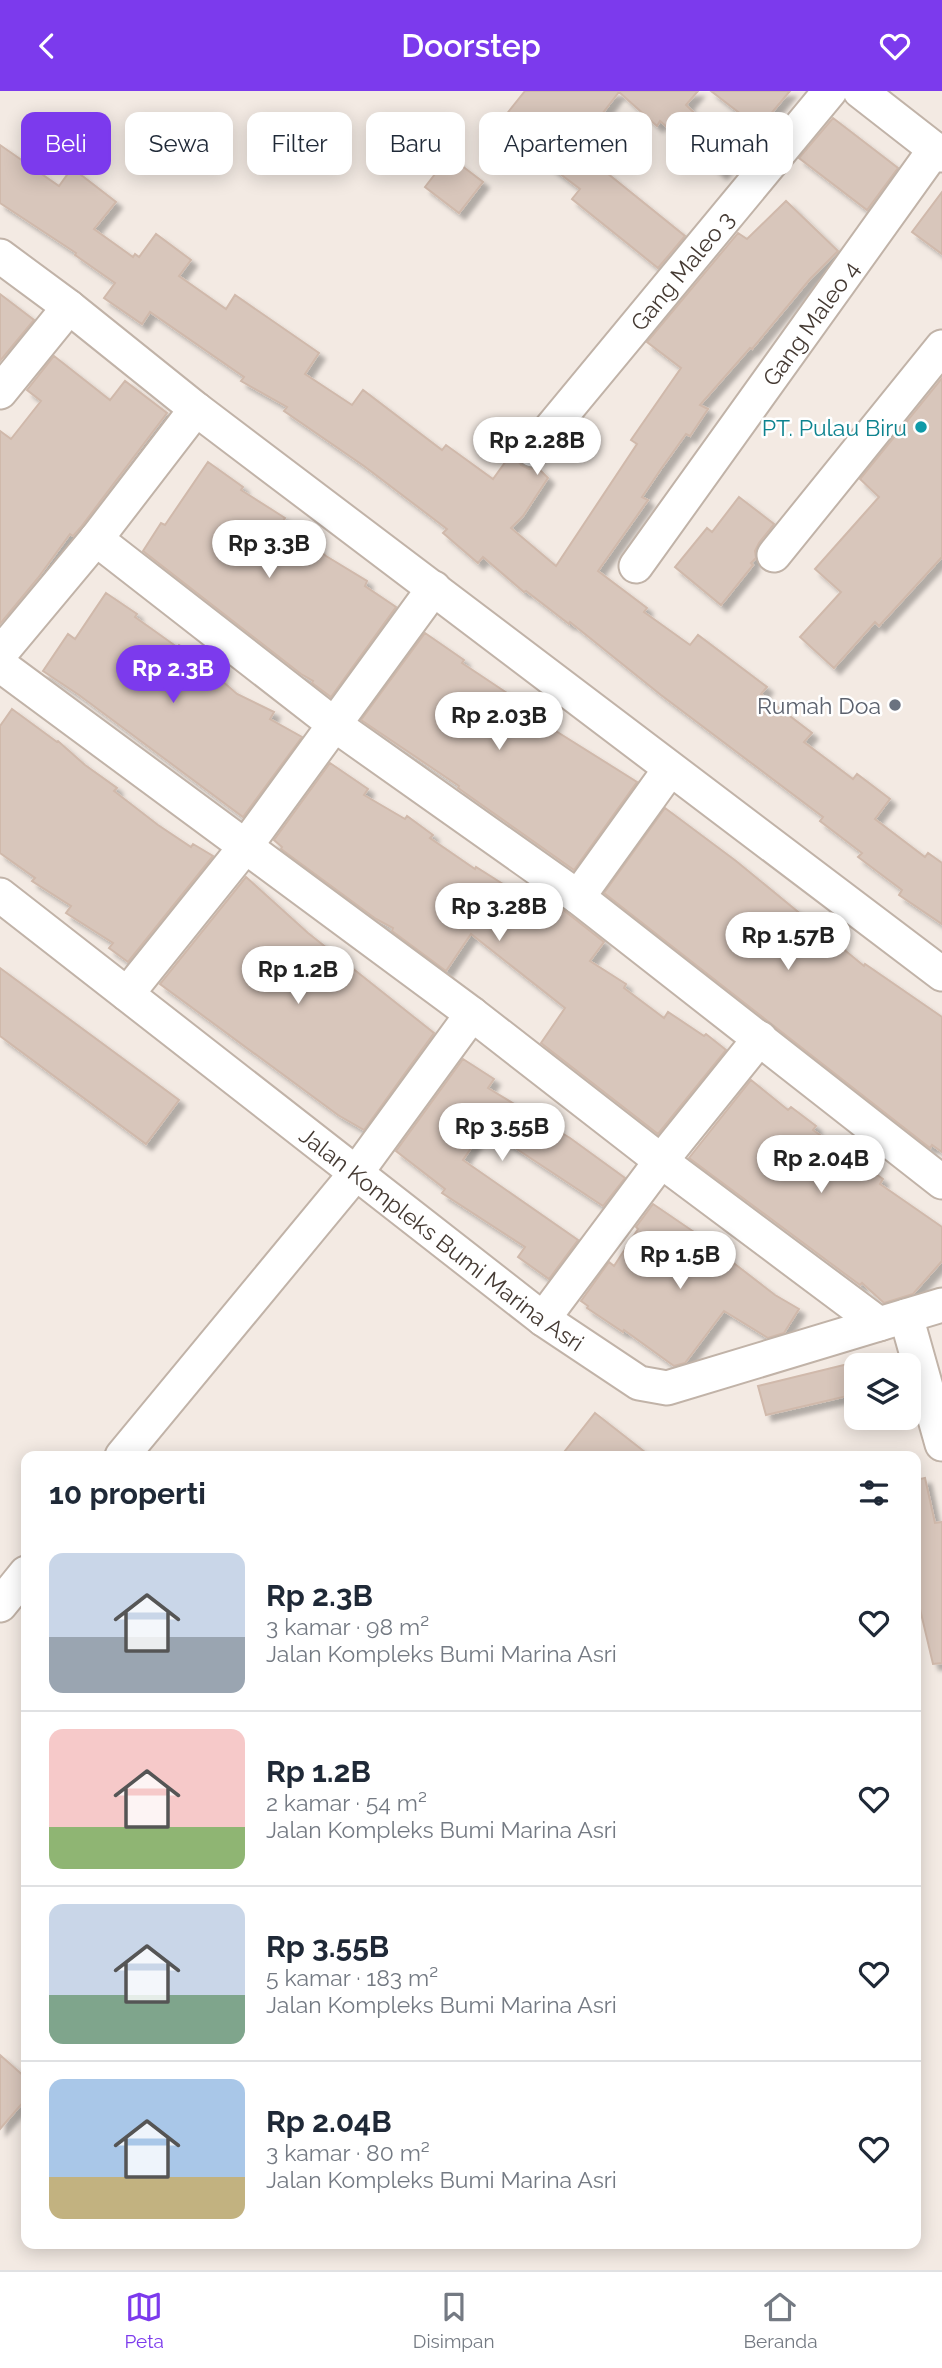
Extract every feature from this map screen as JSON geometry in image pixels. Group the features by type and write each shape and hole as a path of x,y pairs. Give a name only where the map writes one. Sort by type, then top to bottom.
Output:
{"street":[{"name":"Gang Maleo 3","path":"533,450 830,91"},
{"path":"860,91 939,152"},
{"name":"Gang Maleo 4","path":"636,566 939,152"},
{"path":"0,256 69,307 196,409 942,974"},
{"path":"0,392 69,307"},
{"path":"774,555 942,347"},
{"path":"0,654 96,539 196,409"},
{"path":"96,539 335,725 578,897 942,1182"},
{"path":"127,994 245,847 434,587"},
{"path":"0,665 472,1014 662,1161 892,1320 942,1444"},
{"path":"578,897 670,769"},
{"name":"Jalan Kompleks Bumi Marina Asri","path":"0,895 543,1319 639,1383 667,1388 942,1305"},
{"path":"126,1451 356,1173 472,1014"},
{"path":"543,1319 662,1161 760,1038"},
{"path":"0,1605 21,1579"}],"building":[{"path":"525,91 698,91 686,105 693,112 666,112 666,126 660,121 657,126 652,122 652,112 641,112 619,92 604,112 508,112"},
{"path":"711,91 790,91 772,112 738,112"},
{"path":"833,118 898,168 867,210 799,158"},
{"path":"0,145 21,160 21,175 43,175 59,186 67,175 81,175 116,202 94,229 133,257 135,254 139,257 156,234 191,260 179,276 226,309 235,295 319,353 305,374 352,405 363,390 442,450 446,445 493,479 514,450 521,465 529,469 538,468 548,478 523,516 511,528 556,566 637,444 631,440 681,368 647,342 738,233 747,239 786,201 838,251 810,279 752,349 750,348 700,405 708,409 690,436 686,434 661,469 642,497 648,500 598,571 647,608 644,612 690,645 698,635 767,687 761,694 812,733 804,742 853,779 857,774 890,799 875,819 925,857 928,853 942,863 942,924 899,895 902,890 858,857 862,853 820,821 823,817 661,695 570,622 569,624 524,592 483,557 478,563 443,533 447,529 364,466 284,411 287,407 241,381 244,377 150,312 142,324 104,298 115,283 75,255 76,253 0,203"},
{"path":"465,168 483,182 459,213 425,187 434,175 465,175"},
{"path":"562,175 609,175 685,236 658,268 572,199 580,189"},
{"path":"942,192 942,254 912,232"},
{"path":"0,294 34,320 0,361"},
{"path":"54,356 110,400 125,381 167,413 81,527 73,536 70,534 0,624 0,431 11,439 41,401 27,390"},
{"path":"942,378 942,557 879,626 875,622 834,668 800,637 841,592 815,569 879,497 860,479"},
{"path":"208,462 243,487 241,490 285,518 283,521 326,556 367,581 365,586 396,607 331,697 143,551 161,523 165,525"},
{"path":"739,497 774,524 759,543 755,551 756,558 751,563 753,565 721,605 675,567 707,528 712,532"},
{"path":"106,593 177,647 179,645 207,664 205,666 237,694 274,712 270,719 302,737 243,817 43,671 68,634 75,639"},
{"path":"425,633 551,728 637,782 574,870 458,788 459,786 361,720"},
{"path":"12,709 58,741 117,788 114,791 158,825 191,847 193,844 213,856 128,962 109,948 113,943 66,913 71,906 32,881 35,878 0,853 0,726"},
{"path":"330,763 368,789 364,795 405,819 407,816 433,835 430,838 475,869 476,867 522,896 530,887 566,912 604,942 590,961 626,984 624,988 664,1018 668,1012 704,1036 706,1034 726,1050 658,1134 541,1043 565,1008 471,934 446,971 392,931 393,928 376,919 281,849 274,840"},
{"path":"665,808 736,861 864,966 865,964 942,1017 942,1152 932,1145 930,1148 604,893"},
{"path":"246,877 308,933 434,1033 364,1130 338,1115 160,984"},
{"path":"0,968 179,1100 146,1144 0,1036"},
{"path":"463,1059 494,1079 488,1088 570,1138 625,1178 603,1206 485,1128 463,1160 578,1240 549,1279 518,1257 525,1247 442,1193 445,1189 396,1151"},
{"path":"751,1080 788,1110 791,1107 816,1126 813,1130 883,1179 880,1184 942,1227 942,1261 913,1294 884,1303 862,1283 860,1285 689,1158"},
{"path":"653,1204 719,1249 718,1251 775,1295 799,1309 784,1333 768,1338 724,1311 685,1363 674,1366 624,1330 623,1332 587,1308 581,1301 609,1262 614,1266 638,1229 636,1227"},
{"path":"844,1365 844,1397 766,1415 758,1386"},
{"path":"595,1413 644,1451 565,1451"},
{"path":"925,1478 935,1523 942,1522 942,1663 933,1664 921,1613 921,1479"},
{"path":"0,2055 21,2074 21,2105 0,2129"}],"place":[{"name":"PT. Pulau Biru","path":"921,427"},
{"name":"Rumah Doa","path":"895,705"}]}
